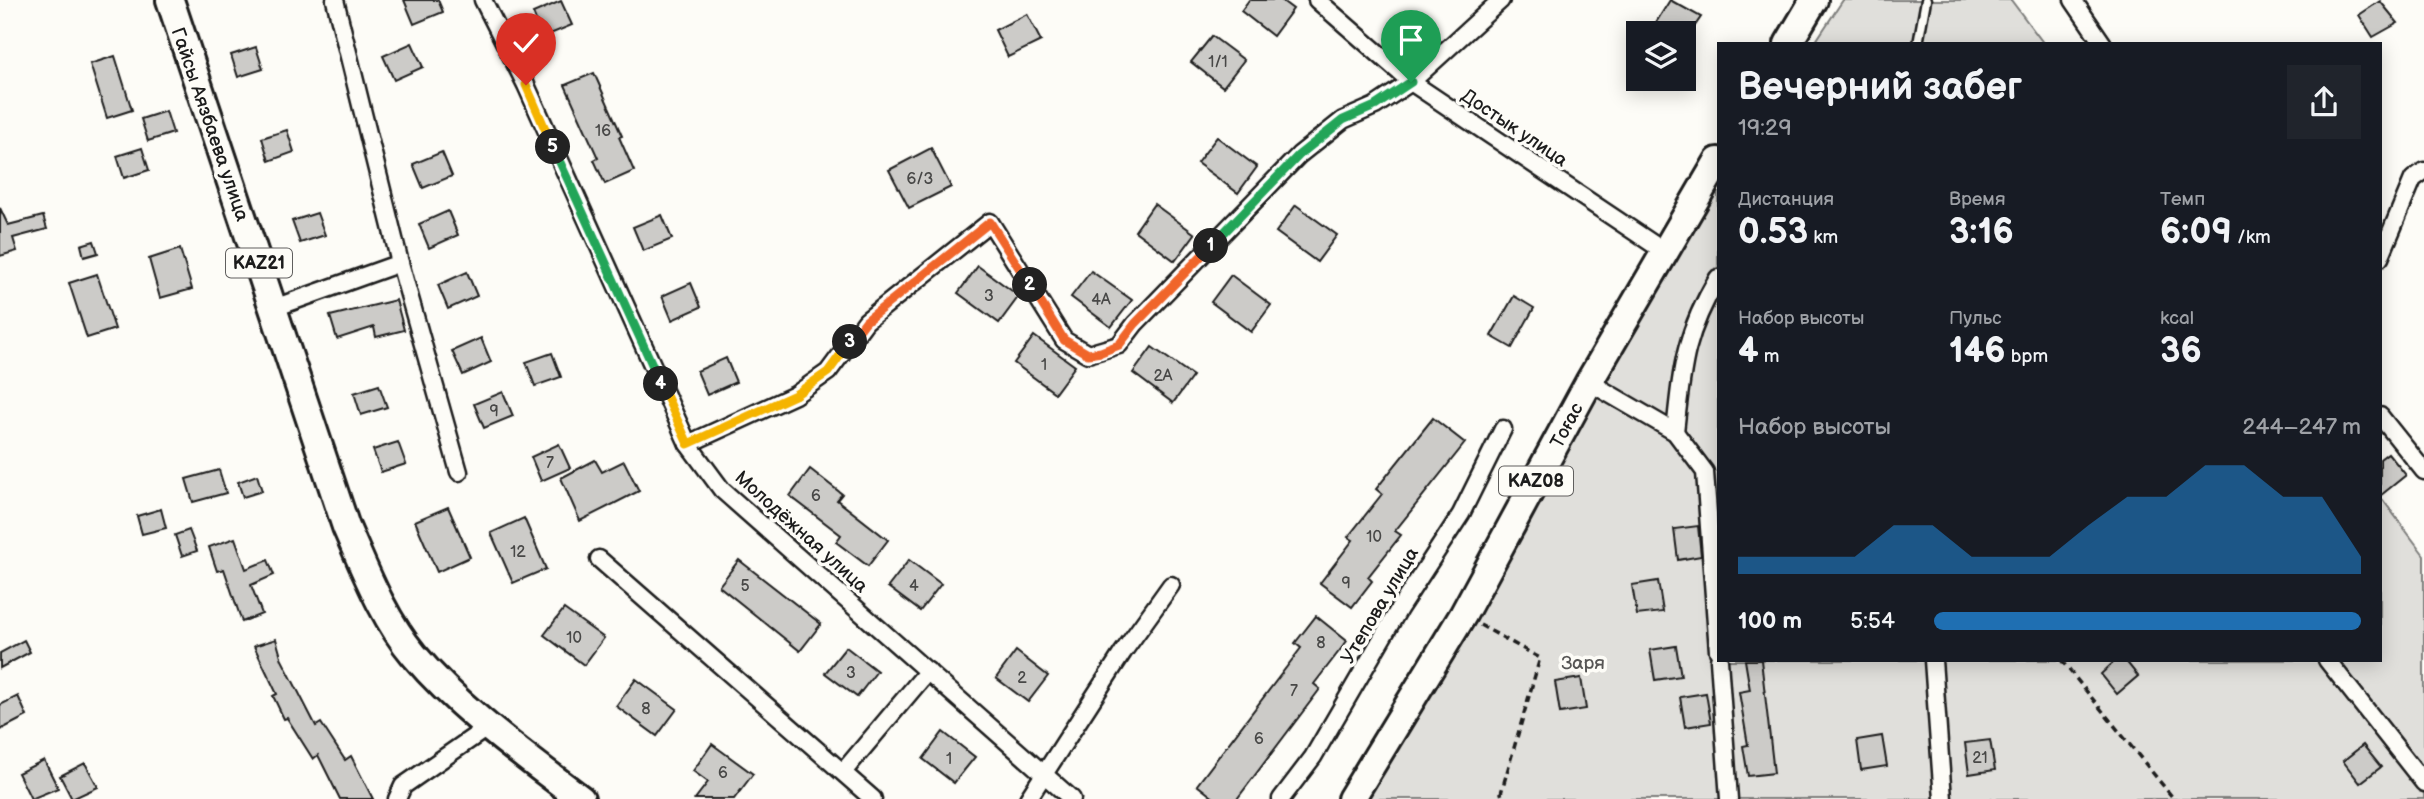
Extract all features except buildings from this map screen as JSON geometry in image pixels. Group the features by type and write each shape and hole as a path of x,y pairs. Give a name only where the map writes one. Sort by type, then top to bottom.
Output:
{"highway":[{"name":"Гайсы Аязбаева улица","path":"170,0 346,527 377,597 413,654 488,727"},
{"path":"1789,42 1814,0"},
{"name":"Тоғас","path":"1351,799 1463,615 1589,382 1717,163"},
{"name":"KAZ21","path":"488,727 581,799"}],"street":[{"path":"335,0 400,263 459,472"},
{"name":"Молодёжная улица","path":"483,0 526,85 688,444 722,490 1072,799"},
{"name":"Достык улица","path":"1317,0 1411,82 1665,252"},
{"path":"688,444 795,395 828,372 866,321 990,222 1064,340 1088,354 1119,345 1135,324 1299,155 1343,120 1375,106 1411,82 1501,0"},
{"path":"2073,0 2102,42"},
{"path":"2382,253 2413,179 2424,171"},
{"path":"274,308 400,263"},
{"path":"1675,432 1684,352 1700,309 1717,280"},
{"path":"1589,382 1675,432 1705,472 1717,637"},
{"path":"2382,418 2424,471"},
{"name":"Утепова улица","path":"1282,799 1313,757 1399,609 1461,514 1503,429"},
{"path":"599,559 873,799"},
{"path":"1028,799 1123,652 1171,585"},
{"path":"1719,662 1729,799"},
{"path":"1933,662 1943,799"},
{"path":"2329,662 2424,783"},
{"path":"843,772 928,671"},
{"path":"397,799 403,786 488,727"}],"lane":[{"path":"1918,42 1926,0"}],"path":[{"path":"1463,615 1540,658 1501,793 1503,799"},
{"path":"2063,662 2174,799"}],"green space":[{"path":"1843,0 2011,0 2042,42 1815,42"},
{"name":"Заря","path":"1717,189 1717,662 2382,662 2382,499 2424,555 2424,799 1346,799 1589,382"}],"route":[{"path":"526,85 688,444 795,395 828,372 866,321 990,222 1064,340 1088,354 1119,345 1135,324 1299,155 1343,120 1375,106 1411,82"}]}
